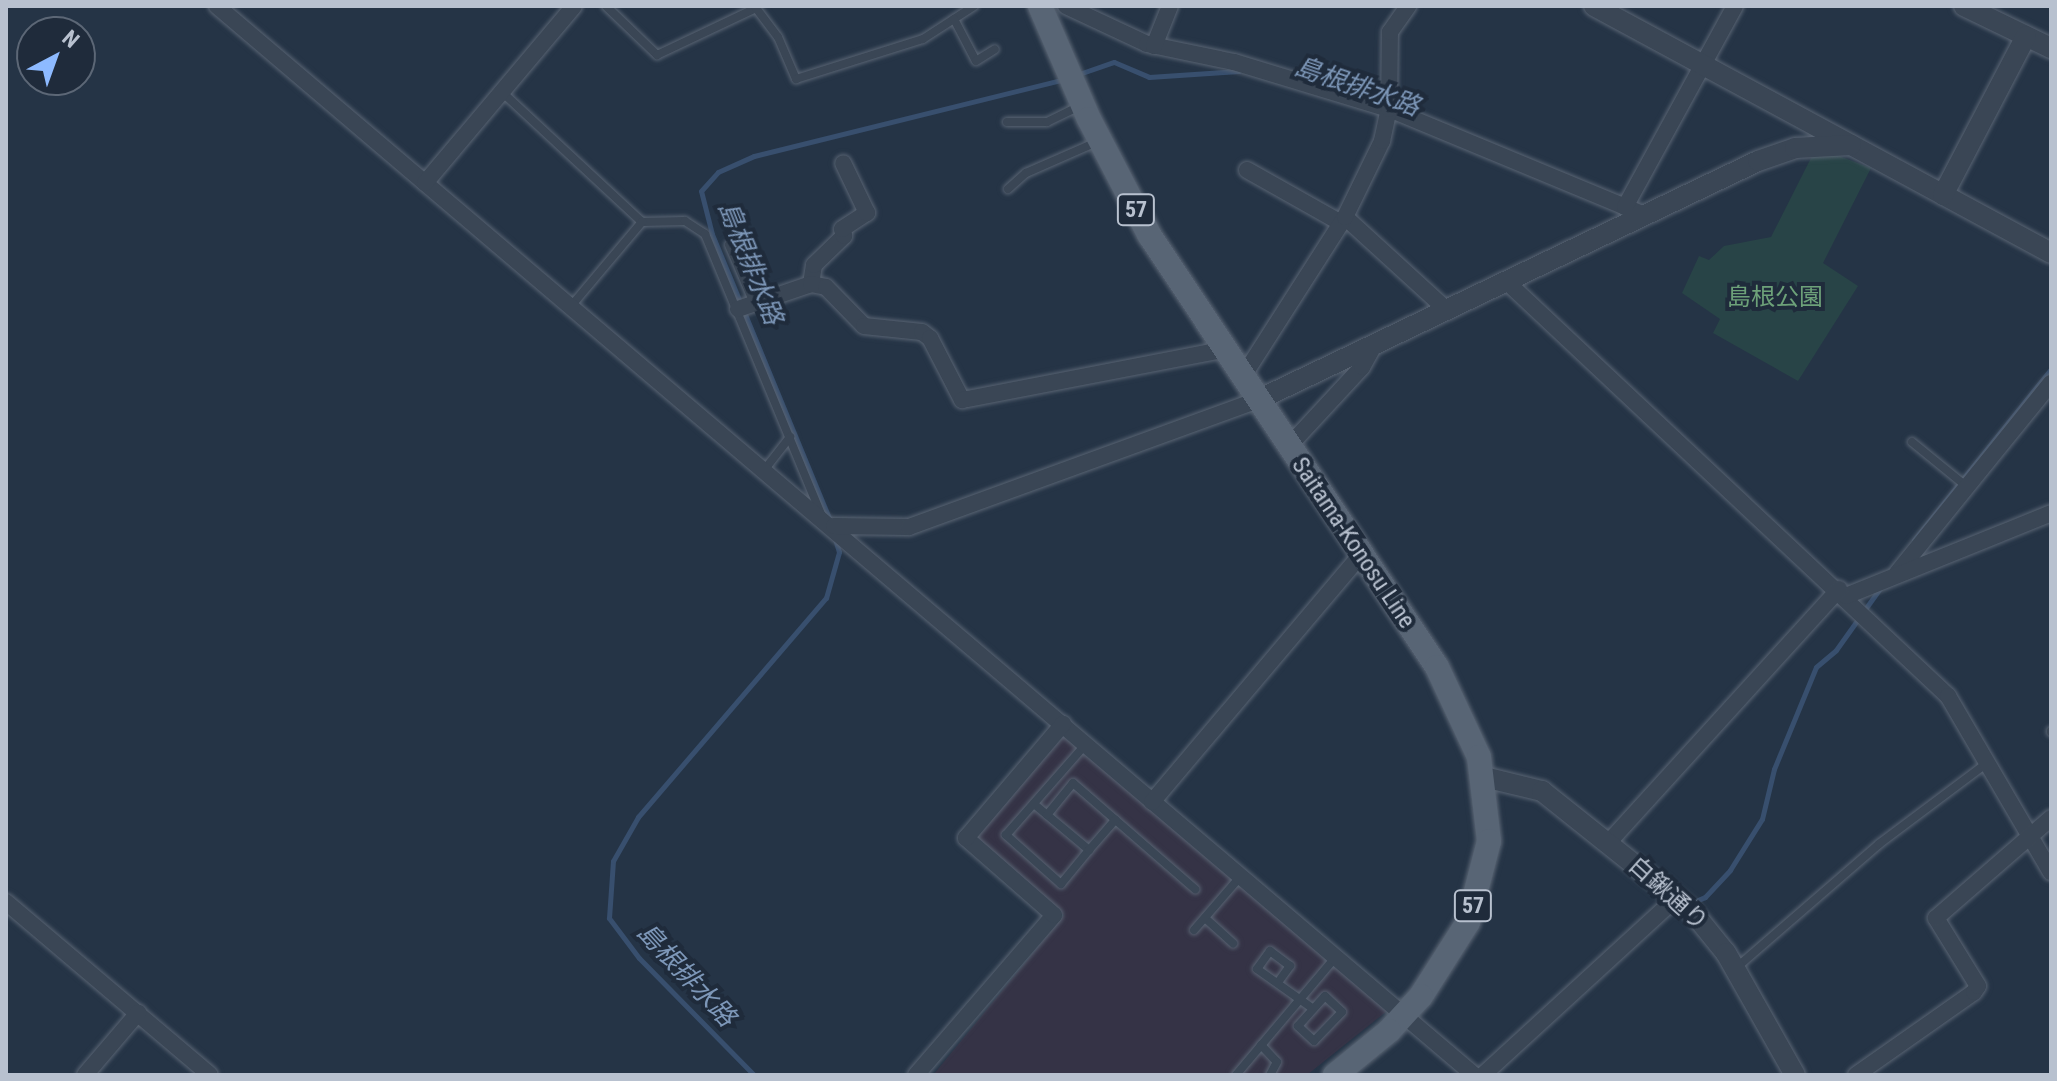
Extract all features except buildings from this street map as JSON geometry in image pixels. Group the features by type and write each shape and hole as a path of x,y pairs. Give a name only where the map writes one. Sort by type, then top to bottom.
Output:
{"main road":[{"name":"Saitama-Konosu Line","path":"1040,6 1099,141 1150,236 1222,350 1454,694 1484,777 1489,841 1479,890 1454,950 1403,1016 1335,1075"}],"street":[{"path":"217,6 828,522 1474,1075"},
{"path":"425,183 574,6"},
{"path":"1066,6 1154,46 1234,62 1388,115 1645,215"},
{"path":"1154,46 1170,6"},
{"path":"1242,378 1343,220 1388,115 1390,32 1408,6"},
{"path":"1594,6 2051,253"},
{"path":"1625,207 1735,6"},
{"path":"1964,6 2051,48"},
{"path":"1943,195 2026,36"},
{"path":"828,522 909,527 1258,400 1645,215 1795,148 1851,145"},
{"path":"811,284 814,265 844,236 842,229 867,213 843,163"},
{"path":"1247,170 1343,220 1447,310"},
{"path":"1507,282 1842,592 1948,696 2029,841 2051,872"},
{"path":"746,306 811,284 826,287 864,326 922,332 930,338 962,400 1222,350"},
{"path":"1288,447 1362,367 1375,344"},
{"path":"1897,573 2051,383"},
{"path":"1609,842 1842,592 2050,515"},
{"path":"1152,802 1361,555"},
{"path":"917,1075 1054,915 966,838 1063,724"},
{"name":"白鍬通り","path":"1484,777 1542,791 1683,903 1735,969 1795,1075"},
{"path":"1856,1075 1974,992 1978,986 1936,918 2029,841 2051,818"},
{"path":"6,902 210,1075"},
{"path":"1483,1075 1683,903"},
{"path":"85,1075 138,1013"}],"lane":[{"path":"606,6 657,55 756,8 778,37 796,79 923,39 974,6"},
{"path":"954,19 976,61 995,49"},
{"path":"502,92 642,222 685,221 705,234 746,306"},
{"path":"1007,122 1047,122 1083,104"},
{"path":"1008,189 1026,173 1099,141"},
{"path":"572,305 642,222"},
{"path":"729,245 790,437 828,522"},
{"path":"765,469 790,437"},
{"path":"1912,442 1967,487"},
{"path":"1086,744 1006,835 1061,884 1115,820"},
{"path":"1735,969 1879,844 1987,763"},
{"path":"1047,815 1073,783 1195,889"},
{"path":"1034,804 1089,850"},
{"path":"1194,930 1240,877"},
{"path":"1205,918 1233,943"},
{"path":"1236,1075 1335,958"},
{"path":"1279,981 1312,1008"},
{"path":"1325,996 1341,1009 1314,1041 1298,1026 1312,1008 1325,996"},
{"path":"1261,1045 1277,1062 1270,1075"}],"shaded area":[{"path":"1065,735 1387,1011 1307,1075 934,1074 1064,915 974,837"}],"green space":[{"name":"島根公園","path":"1831,153 1871,168 1823,263 1858,286 1798,381 1713,333 1720,319 1682,293 1699,256 1709,260 1724,246 1771,237 1812,156"}],"waterway":[{"name":"島根排水路","path":"1079,74 1114,62 1149,77 1239,71"},
{"name":"島根排水路","path":"829,518 712,234 701,191 718,172 754,156 1066,79"},
{"path":"1914,540 2051,369"},
{"name":"島根排水路","path":"754,1075 639,958 609,918 613,861 638,817 826,598 839,552 835,539"},
{"path":"1691,903 1705,897 1730,870 1762,819 1774,769 1816,667 1836,650 1881,587"}]}
